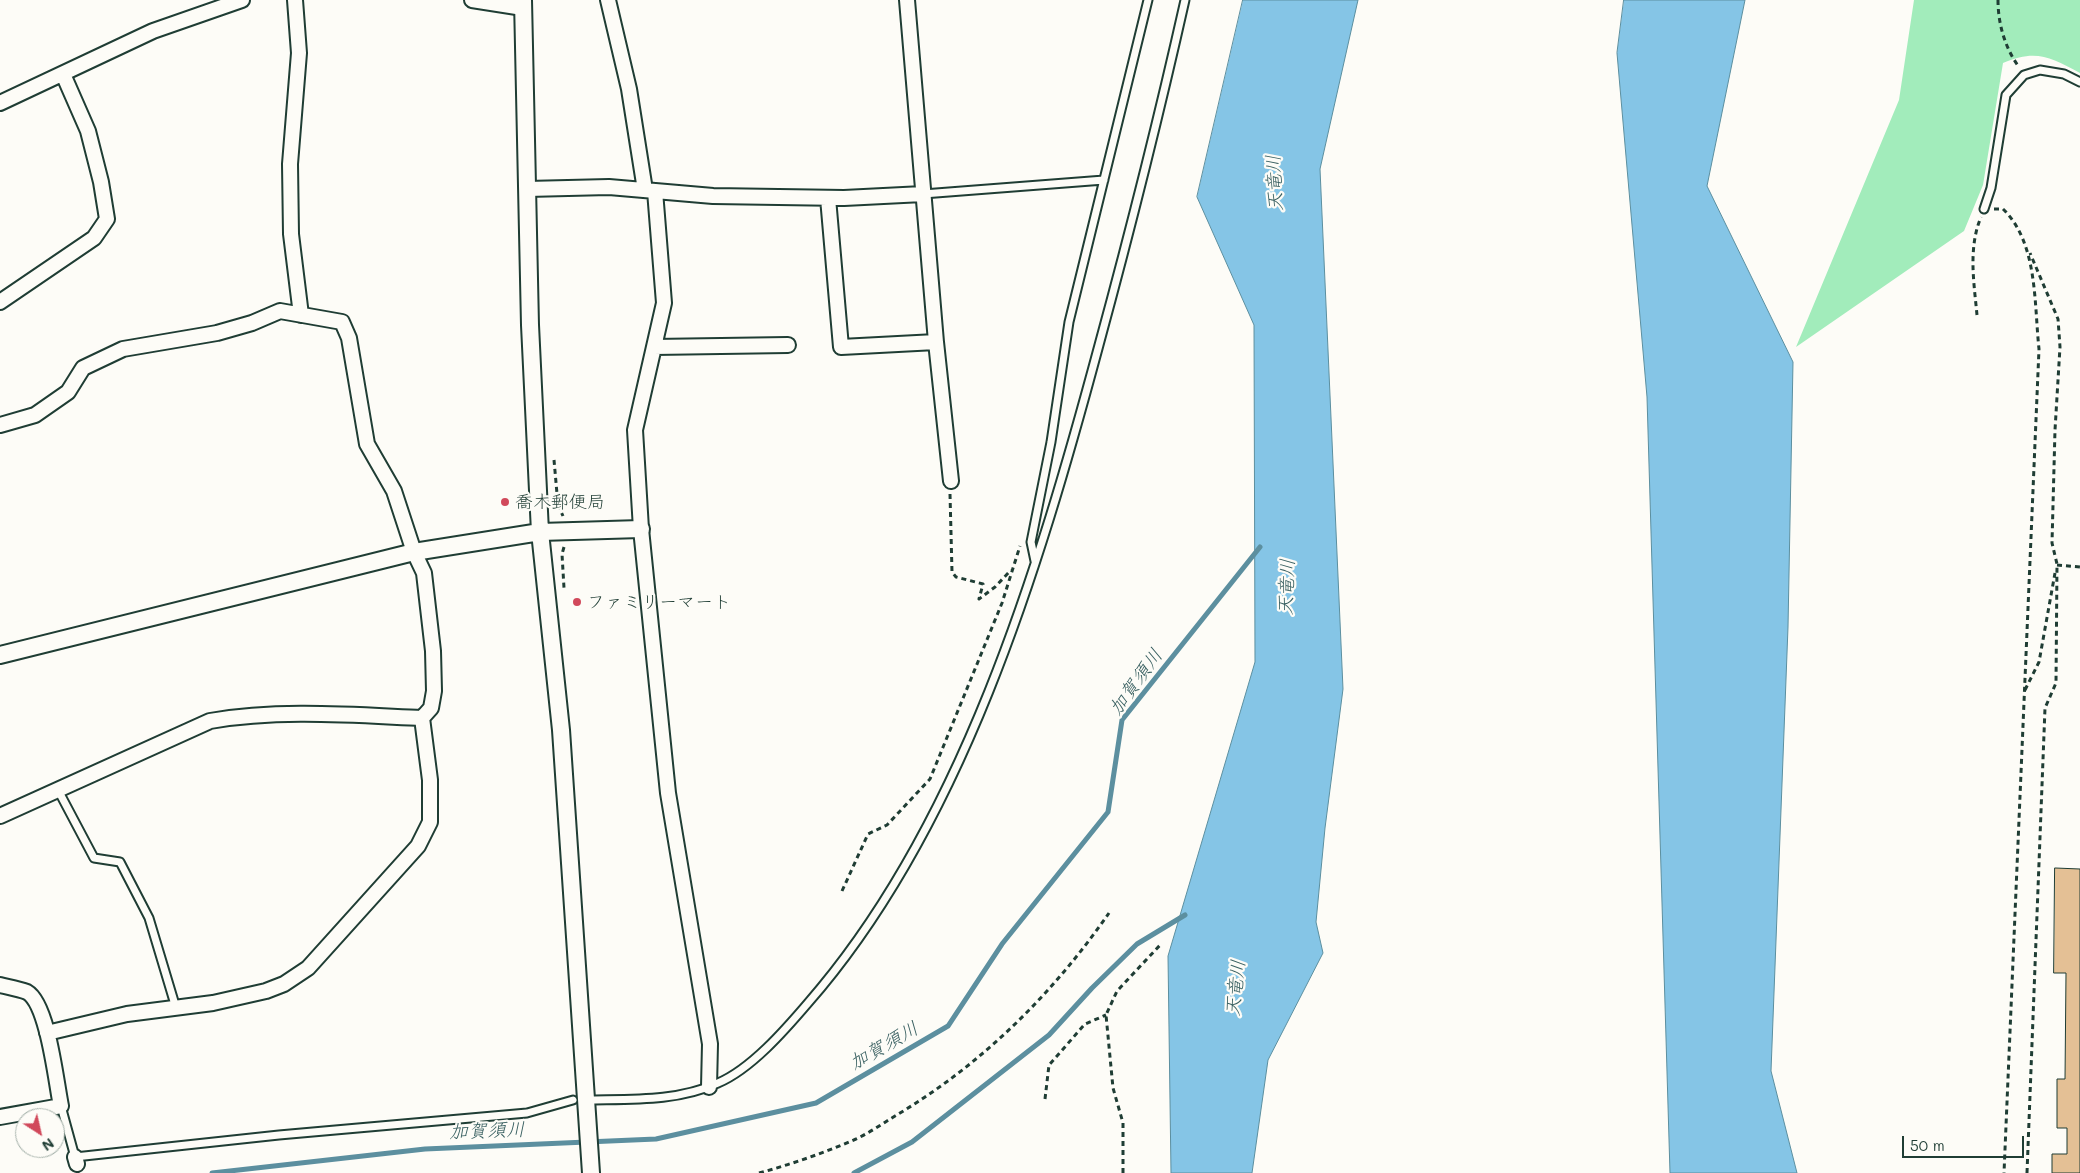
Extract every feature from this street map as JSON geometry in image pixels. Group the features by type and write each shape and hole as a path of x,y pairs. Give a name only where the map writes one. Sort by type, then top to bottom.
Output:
{"street":[{"path":"0,103 153,32 242,0"},
{"path":"295,0 299,54 290,164 291,234 301,315"},
{"path":"472,0 523,4 526,189 540,532 561,730 582,1104 591,1173"},
{"path":"608,0 650,191 664,303 635,430 641,529 668,793 710,1044 708,1086"},
{"path":"907,0 936,342 951,481"},
{"path":"0,302 94,238 107,219 102,182 88,131 63,74"},
{"path":"526,189 609,187 713,196 828,198 923,194"},
{"path":"828,198 842,347 936,342"},
{"path":"0,425 35,415 68,392 83,368 123,350 218,333 252,323 280,311 342,322 349,338 367,444 394,491 414,552 424,573 433,650 434,691 431,708 422,718 430,780 430,822 418,846 308,968 284,984 266,991 213,1003 127,1014 47,1033"},
{"path":"654,348 788,345"},
{"path":"0,655 414,552 540,532 641,529"},
{"path":"0,816 210,721 235,716 328,714 422,718"},
{"path":"0,985 28,993 38,1004 47,1033 61,1106 0,1117"}],"lane":[{"path":"1036,564 1031,542 1051,442 1069,322 1148,0"},
{"path":"61,1106 77,1165 279,1136 527,1113 582,1104 678,1096 730,1077 795,1018 824,984 871,920 922,836 972,729 1036,564 1075,436 1122,258 1185,0"},
{"path":"1984,210 1991,188 2006,95 2024,75 2040,70 2064,74 2080,82"},
{"path":"923,194 1104,180"},
{"path":"58,790 94,858 120,862 149,918 176,1008"}],"path":[{"path":"1998,0 2002,32 2011,57 2024,75"},
{"path":"1977,315 1973,260 1975,231 1984,210 2004,209 2015,221 2058,319 2060,347 2055,430 2052,543 2057,564 2056,683 2045,708 2027,1173"},
{"path":"2004,1173 2039,349 2029,250"},
{"path":"951,481 949,495 952,572 956,577 982,584 979,600 1013,568"},
{"path":"842,891 868,834 888,825 930,780 1002,603 1022,540"},
{"path":"2057,564 2080,567"},
{"path":"2024,692 2039,662 2057,564"},
{"path":"758,1173 814,1156 857,1138 924,1099 1007,1033 1049,991 1087,944 1108,913"},
{"path":"1123,1173 1123,1123 1113,1088 1106,1015 1117,991 1162,943"},
{"path":"1045,1099 1049,1064 1085,1024 1106,1015"}],"green space":[{"path":"1914,0 2080,0 2080,73 2043,57 2025,56 2003,63 1983,185 1964,231 1796,347 1899,100"}],"water":[{"name":"天竜川","path":"1243,0 1358,0 1320,169 1343,689 1325,828 1316,922 1323,953 1268,1060 1252,1173 1171,1173 1168,956 1255,662 1254,325 1197,197"},
{"path":"1624,0 1745,0 1707,186 1793,362 1788,627 1771,1071 1797,1173 1670,1173 1647,397 1617,53"}],"building":[{"path":"2055,868 2080,869 2080,1173 2052,1173 2052,1154 2067,1154 2067,1128 2057,1128 2057,1079 2065,1079 2066,973 2054,973"}],"waterway":[{"name":"加賀須川","path":"212,1173 425,1149 656,1139 816,1103 948,1026 1002,944 1108,812 1122,720 1260,547"},
{"path":"854,1173 912,1142 1049,1035 1092,988 1137,944 1185,915"}],"place":[{"name":"喬木郵便局","path":"505,502"},
{"name":"ファミリーマート","path":"577,602"}]}
